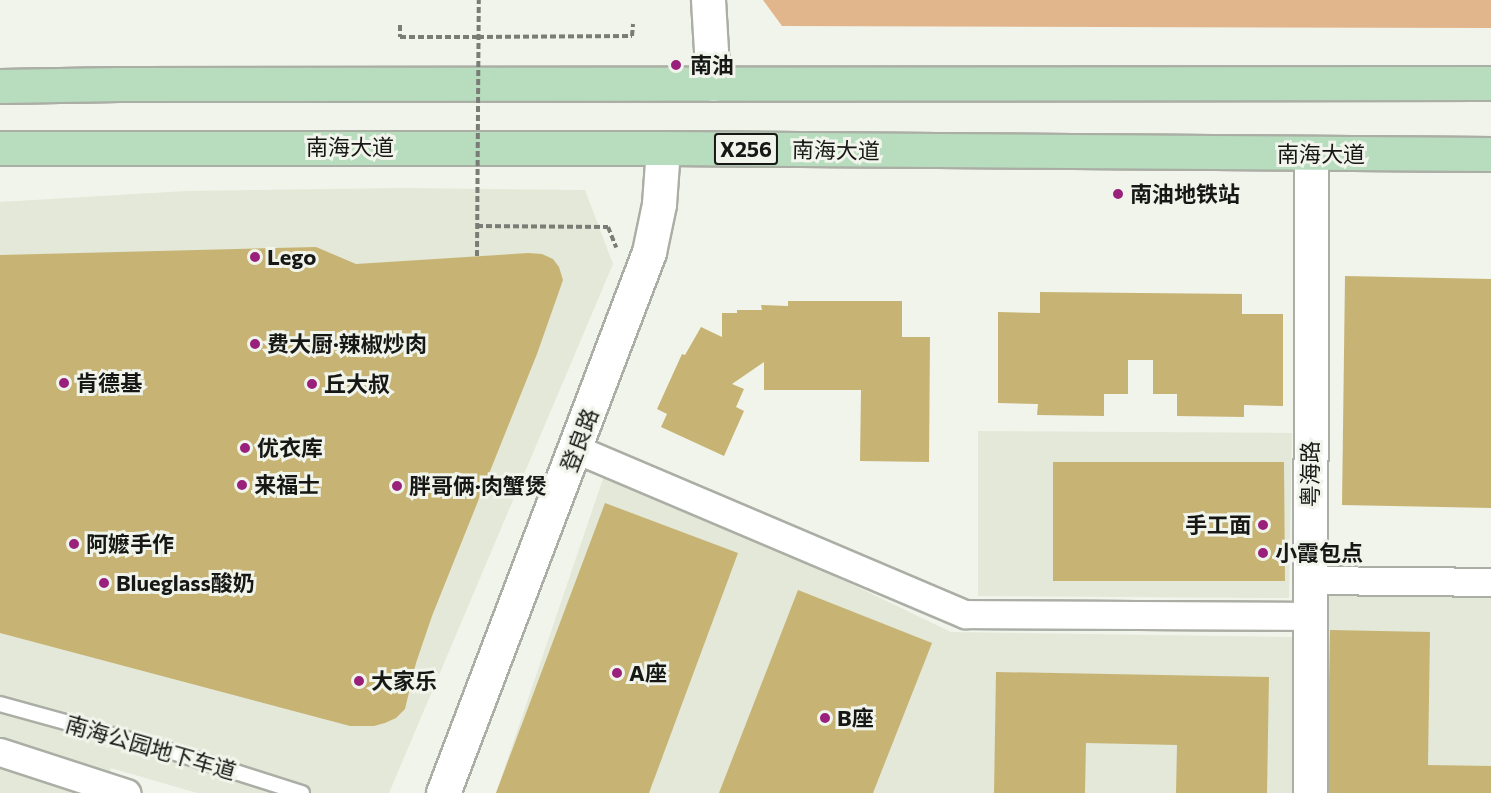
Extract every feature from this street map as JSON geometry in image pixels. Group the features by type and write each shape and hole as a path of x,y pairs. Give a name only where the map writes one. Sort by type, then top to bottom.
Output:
{"main road":[{"path":"0,87 119,84 1491,83"},
{"name":"南海大道","path":"0,148 663,148 1491,154"}],"street":[{"path":"708,0 713,84"},
{"name":"登良路","path":"443,793 576,449 649,252 659,204 663,148"},
{"name":"粤海路","path":"1310,793 1311,154"},
{"path":"576,449 965,614 1310,616"},
{"path":"1310,580 1491,582"},
{"path":"0,752 125,793"}],"lane":[{"name":"南海公园地下车道","path":"0,704 160,748 302,793"}],"path":[{"path":"477,256 479,0"},
{"path":"400,25 400,37 478,37 632,36 633,24"},
{"path":"477,226 608,227 617,250"}],"shaded area":[{"path":"763,0 1491,0 1491,28 782,26"},
{"name":"来福士","path":"403,188 585,190 613,264 389,793 197,793 111,768 104,793 0,793 0,202 186,191"},
{"path":"978,431 1292,433 1289,598 978,596"},
{"path":"607,467 951,632 1292,637 1292,793 496,793"},
{"path":"1328,595 1491,597 1491,793 1326,793"}],"building":[{"name":"来福士","path":"316,247 356,264 542,254 553,259 559,267 563,280 537,354 432,616 416,663 405,709 396,718 385,723 374,726 350,726 0,633 0,255"},
{"path":"1345,276 1491,279 1491,508 1342,505"},
{"path":"1040,292 1242,294 1242,314 1283,314 1283,406 1244,405 1244,417 1177,416 1177,394 1153,394 1153,360 1128,360 1128,394 1104,394 1104,416 1037,415 1038,404 998,403 998,312 1040,313"},
{"path":"788,301 902,301 902,337 930,337 929,462 860,461 861,390 764,390 764,362 732,384 744,389 736,407 744,411 724,456 661,427 667,414 657,409 682,354 685,355 701,327 722,337 722,313 737,313 737,310 762,310 761,305 788,306"},
{"path":"1053,462 1284,462 1285,581 1053,581"},
{"name":"A座","path":"605,503 738,553 649,793 496,793"},
{"name":"B座","path":"798,590 932,643 873,793 719,793"},
{"path":"1330,630 1430,632 1428,765 1491,766 1491,793 1327,793"},
{"path":"996,672 1269,677 1267,793 1176,793 1177,745 1086,743 1085,793 994,793"}],"place":[{"name":"南油","path":"676,65"},
{"name":"南油地铁站","path":"1118,194"},
{"name":"Lego","path":"255,257"},
{"name":"费大厨·辣椒炒肉","path":"255,344"},
{"name":"肯德基","path":"64,383"},
{"name":"丘大叔","path":"312,384"},
{"name":"优衣库","path":"245,448"},
{"name":"来福士","path":"242,485"},
{"name":"胖哥俩·肉蟹煲","path":"397,486"},
{"name":"手工面","path":"1263,525"},
{"name":"阿嬷手作","path":"74,544"},
{"name":"小霞包点","path":"1263,553"},
{"name":"Blueglass酸奶","path":"104,583"},
{"name":"A座","path":"617,673"},
{"name":"大家乐","path":"359,681"},
{"name":"B座","path":"825,718"}]}
